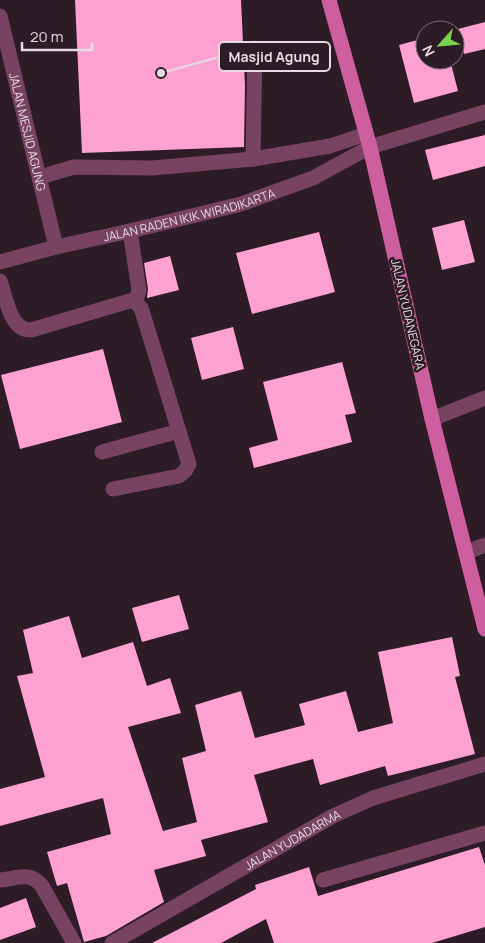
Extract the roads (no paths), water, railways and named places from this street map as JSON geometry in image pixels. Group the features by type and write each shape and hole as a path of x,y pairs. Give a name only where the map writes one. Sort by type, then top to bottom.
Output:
{"main road":[{"name":"JALAN YUDANEGARA","path":"329,0 368,140 432,418 485,629"}],"street":[{"name":"JALAN MESJID AGUNG","path":"0,16 56,246"},
{"path":"253,159 255,48"},
{"path":"40,177 74,167 152,168 253,159 368,140 485,112"},
{"name":"JALAN RADEN IKIK WIRADIKARTA","path":"0,262 56,246 130,231 241,204 313,178 368,140"},
{"path":"0,281 14,320 19,327 25,330 32,330 133,300 137,297 139,290 130,231"},
{"path":"113,490 179,476 189,464 143,314 133,300"},
{"path":"432,418 485,398"},
{"path":"102,452 179,431"},
{"path":"466,552 485,545"},
{"name":"JALAN YUDADARMA","path":"112,943 333,816 373,798 485,764"},
{"path":"323,880 485,833"},
{"path":"0,880 27,876 36,878 74,943"}],"place":[{"name":"Masjid Agung","path":"161,73"}]}
